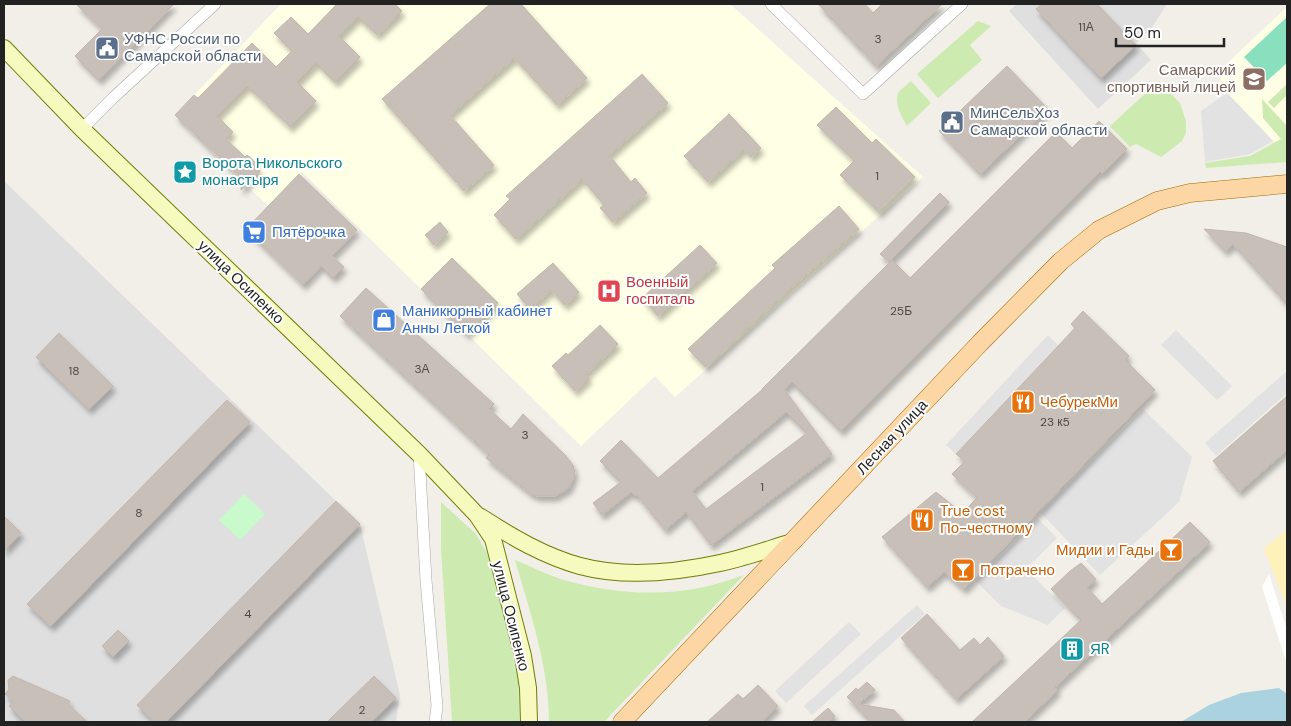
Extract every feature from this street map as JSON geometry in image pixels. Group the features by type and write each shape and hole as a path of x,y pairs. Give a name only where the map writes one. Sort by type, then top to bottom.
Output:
{"main road":[{"name":"улица Осипенко","path":"4,48 82,129 419,454 478,515 493,538 523,656 528,688 529,722"},
{"name":"Лесная улица","path":"622,722 1061,261 1099,230 1157,201 1190,192 1287,184"},
{"name":"улица Осипенко","path":"478,515 521,542 549,555 580,566 623,573 668,572 721,563 793,542"}],"street":[{"path":"82,129 215,4"},
{"path":"771,4 863,94 962,4"},
{"path":"419,454 426,580 437,706 435,722"}],"shaded area":[{"name":"Военный госпиталь","path":"281,4 730,4 923,177 675,397 655,376 581,446 302,172 268,206 175,115"},
{"path":"1017,4 1167,4 1151,29 1136,43 1151,60 1098,109 1009,11"},
{"name":"Самарский спортивный лицей","path":"1287,7 1287,155 1221,86 1219,71"},
{"path":"1227,93 1273,141 1250,154 1205,162 1201,111"},
{"path":"4,181 360,524 400,695 396,722 4,722"},
{"path":"1176,330 1232,386 1217,400 1161,345"},
{"path":"1048,335 1058,345 956,454 946,445"},
{"path":"1287,371 1287,393 1216,456 1205,443"},
{"path":"1143,409 1192,457 1179,502 1100,575 1041,513"},
{"path":"1038,519 1057,538 1026,569 1065,608 1048,625 1001,606 976,581"},
{"path":"917,605 925,614 812,715 804,706"},
{"path":"849,622 861,634 786,703 775,691"}],"green space":[{"path":"1287,17 1287,63 1267,81 1244,57"},
{"path":"978,21 991,26 970,45 982,60 938,98 917,74"},
{"path":"911,81 931,103 907,126 899,109 897,96"},
{"path":"1159,81 1180,103 1186,121 1186,133 1182,141 1161,157 1136,144 1130,147 1110,126"},
{"path":"1287,84 1287,95 1274,108 1268,102"},
{"path":"1262,99 1287,126 1287,162 1206,168 1205,163 1250,156 1281,139 1263,118"},
{"path":"244,494 265,514 240,540 219,520"},
{"path":"441,502 476,534 487,553 505,615 518,681 520,722 452,722 441,549"},
{"path":"515,560 564,580 616,591 651,593 687,590 709,586 744,575 604,722 549,722 546,681 542,660"}],"sand":[{"path":"1287,529 1287,606 1264,549"}],"water":[{"path":"1279,688 1287,694 1287,722 1181,722 1209,705 1241,693"}],"pier":[{"path":"1269,574 1287,630 1287,664 1262,587"}],"building":[{"name":"УФНС России по Самарской области","path":"76,4 174,4 99,80 75,56 102,29"},
{"path":"337,4 395,4 402,11 377,35 358,17 339,36 360,57 335,82 316,63 297,82 316,101 290,127 247,86 217,116 233,132 226,139 245,157 247,155 252,159 260,171 241,190 242,179 175,115 194,95 198,98 252,43 276,67 292,51 274,33 291,17 308,34"},
{"path":"490,4 521,4 587,78 557,105 514,58 450,115 494,165 464,191 382,99"},
{"path":"818,4 865,4 873,13 882,4 942,4 876,66"},
{"path":"1042,4 1097,4 1136,45 1101,78 1036,9"},
{"path":"1007,66 1048,109 980,174 939,131"},
{"path":"642,74 668,103 609,155 631,182 635,178 647,193 613,222 600,208 604,205 582,179 516,239 494,215 510,199 506,196"},
{"path":"836,107 872,143 876,139 915,177 879,213 840,175 854,161 817,125"},
{"path":"729,114 761,148 751,157 744,149 708,182 684,156"},
{"path":"1099,121 1127,149 1102,174 1100,172 841,431 792,382 784,389 832,454 711,545 686,512 665,530 636,494 635,496 631,492 602,515 593,503 621,482 600,461 621,440 658,478 763,389 892,260 910,278 1056,132 1072,148","holes":["786,412 807,433 706,509 692,491"]},
{"path":"299,174 357,230 332,256 344,267 333,278 321,266 303,285 246,229"},
{"path":"940,193 949,202 889,262 880,254"},
{"path":"839,206 859,229 792,287 706,367 688,349 775,268 772,265"},
{"path":"440,222 448,232 434,245 425,235"},
{"path":"1204,229 1246,233 1287,247 1287,304 1233,244 1225,251"},
{"path":"700,245 717,263 658,316 642,298"},
{"path":"452,258 498,303 467,334 421,289"},
{"path":"553,263 579,292 565,305 551,290 530,309 517,294"},
{"path":"366,288 494,404 489,409 511,429 523,414 566,456 573,465 575,474 569,488 555,496 537,496 530,493 486,458 489,455 340,316"},
{"path":"1083,311 1129,356 1125,360 1155,390 964,589 944,572 927,587 882,537 936,492 962,513 977,498 952,474 965,461 956,454 1075,328 1071,324"},
{"path":"600,325 618,344 586,374 589,378 575,391 552,366 566,353 568,355"},
{"path":"59,333 113,386 89,409 36,357"},
{"path":"1287,396 1287,450 1239,492 1213,461"},
{"path":"227,400 250,422 51,626 27,604"},
{"path":"336,501 360,524 166,722 155,722 137,705"},
{"path":"4,516 21,533 4,551"},
{"name":"ЯR","path":"1190,522 1210,542 1055,687 1058,690 1024,722 972,722 1081,620 1051,589 1070,571 1081,563 1096,579 1087,587 1102,604"},
{"path":"927,614 960,650 974,638 980,645 988,637 1004,656 956,699 901,638"},
{"path":"118,630 129,641 113,657 102,646"},
{"path":"13,676 70,701 68,704 87,722 25,722 9,706 13,701 5,694 9,689 8,680"},
{"path":"374,676 396,698 371,722 327,722"},
{"path":"867,682 875,690 858,704 894,710 905,722 871,722 847,697 856,688 858,690"},
{"path":"758,685 778,706 761,722 707,722 738,694 743,699"},
{"path":"828,708 835,716 828,722 812,722"}],"place":[{"name":"УФНС России по Самарской области","path":"107,48"},
{"name":"Самарский спортивный лицей","path":"1254,79"},
{"name":"МинСельХоз Самарской области","path":"952,122"},
{"name":"Ворота Никольского монастыря","path":"185,172"},
{"name":"Пятёрочка","path":"254,232"},
{"name":"Военный госпиталь","path":"609,291"},
{"name":"Маникюрный кабинет Анны Легкой","path":"384,320"},
{"name":"ЧебурекМи","path":"1023,402"},
{"name":"True cost По-честному","path":"922,520"},
{"name":"Мидии и Гады","path":"1171,550"},
{"name":"Потрачено","path":"963,570"},
{"name":"ЯR","path":"1072,649"}]}
